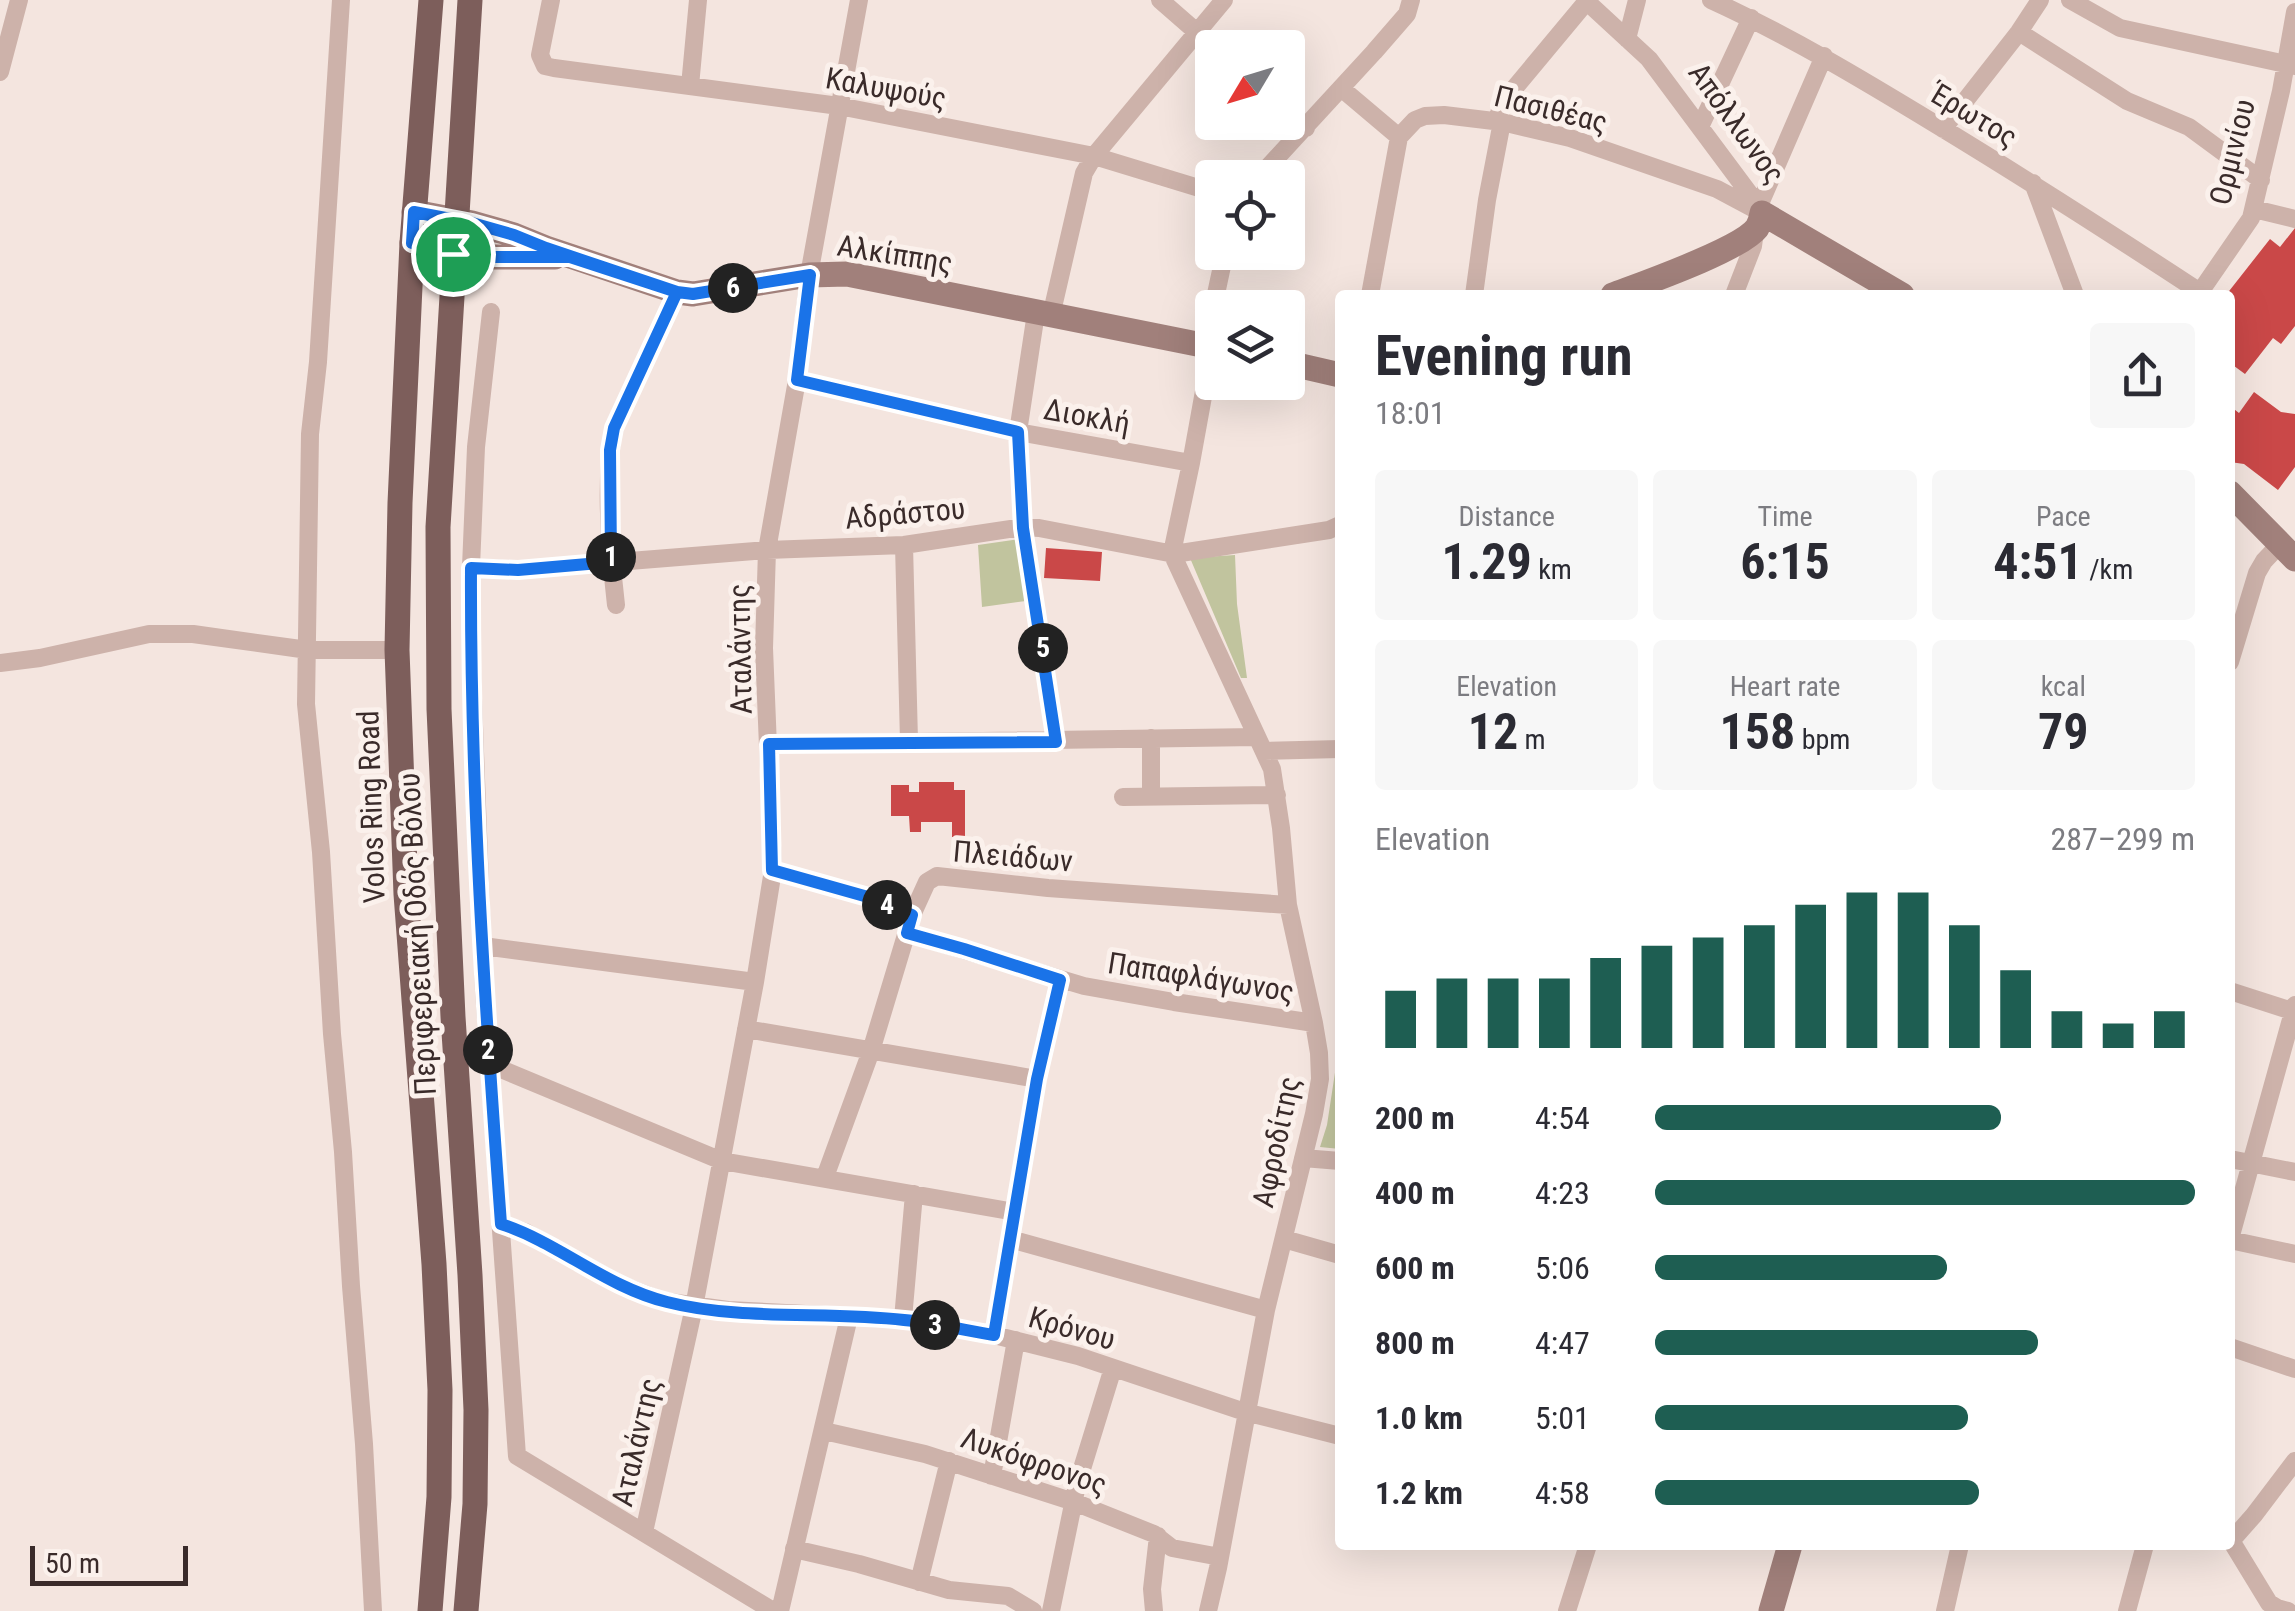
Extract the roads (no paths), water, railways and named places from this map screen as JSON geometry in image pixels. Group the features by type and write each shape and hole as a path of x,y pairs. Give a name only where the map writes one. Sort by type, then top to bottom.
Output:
{"main road":[{"name":"Volos Ring Road","path":"430,0 412,243 397,650 406,894 440,1390 439,1497 430,1611"},
{"path":"453,254 470,0"},
{"name":"Περιφερειακή Οδός Βόλου","path":"453,254 438,527 438,709 476,1410 475,1504 466,1611"}],"street":[{"path":"0,72 20,0"},
{"path":"341,0 310,434 308,724 344,1152 373,1611"},
{"name":"Καλυψούς","path":"551,0 540,55 545,66 840,106 1094,156 1195,187"},
{"path":"690,86 698,0"},
{"name":"Αταλάντης","path":"644,1532 694,1307 772,870 764,648 767,550 859,0"},
{"path":"1160,0 1195,30"},
{"path":"1199,30 1224,0"},
{"path":"1275,160 1406,14 1411,0"},
{"path":"1475,290 1502,104 1586,0"},
{"name":"Απόλλωνος","path":"1586,0 1656,68 1700,126 1759,217 1893,290"},
{"path":"1628,39 1637,0"},
{"name":"Έρωτος","path":"1711,0 1824,56 2033,183 2193,290"},
{"path":"1943,128 2040,0"},
{"path":"2070,0 2120,28 2290,66"},
{"name":"Ορμινίου","path":"2202,290 2248,225 2254,209 2290,66 2295,12"},
{"path":"1700,126 1751,18"},
{"path":"2019,32 2127,101 2189,127 2261,180"},
{"path":"1056,742 1023,528 1018,432 1044,314 1081,184 1094,156 1195,34"},
{"path":"1736,290 1759,217 1824,56"},
{"path":"1341,88 1399,137 1371,290"},
{"name":"Πασιθέας","path":"1399,137 1415,120 1425,116 1499,122 1570,138 1704,184 1726,193 1759,217"},
{"path":"2033,183 2073,290"},
{"path":"2254,209 2295,219"},
{"path":"414,212 514,235 570,257"},
{"path":"1632,290 1691,264 1759,217"},
{"path":"412,243 478,257 570,257"},
{"name":"Αλκίππης","path":"570,257 693,294 810,275 858,275 1195,343"},
{"path":"616,605 611,562 610,450 614,428 677,292"},
{"path":"491,312 476,447 471,645 477,856 517,1456 776,1611 824,1431 849,1317"},
{"path":"1305,367 1335,374"},
{"name":"Διοκλή","path":"797,380 1018,432 1192,462"},
{"path":"1174,554 1172,548 1202,400"},
{"path":"2235,498 2288,551 2264,561 2257,573 2235,646"},
{"name":"Αδράστου","path":"471,568 518,570 767,550 904,544 1023,528 1174,554 1335,527"},
{"path":"904,544 909,742"},
{"name":"Αφροδίτης","path":"1174,554 1261,744 1277,795 1288,905 1314,1023 1320,1079 1266,1310 1208,1611"},
{"path":"0,663 149,634 193,634 308,650 397,650"},
{"path":"1151,738 1151,797"},
{"path":"769,744 1151,738 1335,749"},
{"path":"1122,797 1277,795"},
{"name":"Παπαφλάγωνος","path":"772,870 868,897 910,924 964,949 1060,980 1314,1023"},
{"name":"Πλειάδων","path":"825,1178 871,1050 910,924 927,882 937,876 1288,905"},
{"path":"483,946 755,982"},
{"path":"994,1335 1037,1079 1060,980"},
{"path":"2235,992 2294,1009 2235,1222"},
{"path":"746,1029 1037,1079"},
{"path":"1319,1052 1335,1057"},
{"path":"489,1064 722,1161 1016,1212"},
{"path":"1303,1158 1335,1161"},
{"path":"2235,1160 2295,1172"},
{"path":"903,1320 914,1194"},
{"name":"Κρόνου","path":"501,1224 525,1232 593,1270 662,1301 694,1307 903,1320 994,1335 1114,1368 1245,1412 1335,1435"},
{"path":"1010,1239 1266,1310"},
{"path":"1284,1239 1335,1254"},
{"path":"2235,1241 2295,1254"},
{"path":"992,1476 1016,1340"},
{"path":"2235,1349 2295,1369"},
{"path":"1051,1611 1074,1502 1114,1368"},
{"name":"Λυκόφρoνος","path":"824,1431 926,1454 1074,1502 1158,1536 1172,1548 1220,1557"},
{"path":"919,1582 948,1461"},
{"path":"2235,1535 2295,1461"},
{"path":"1154,1611 1152,1589 1158,1536"},
{"path":"2235,1548 2269,1602 2288,1611"},
{"path":"794,1549 958,1591 1008,1596 1033,1611"},
{"path":"1567,1611 1586,1550"},
{"path":"1771,1611 1789,1550"},
{"path":"1945,1611 1959,1550"},
{"path":"2127,1611 2145,1550"}]}
